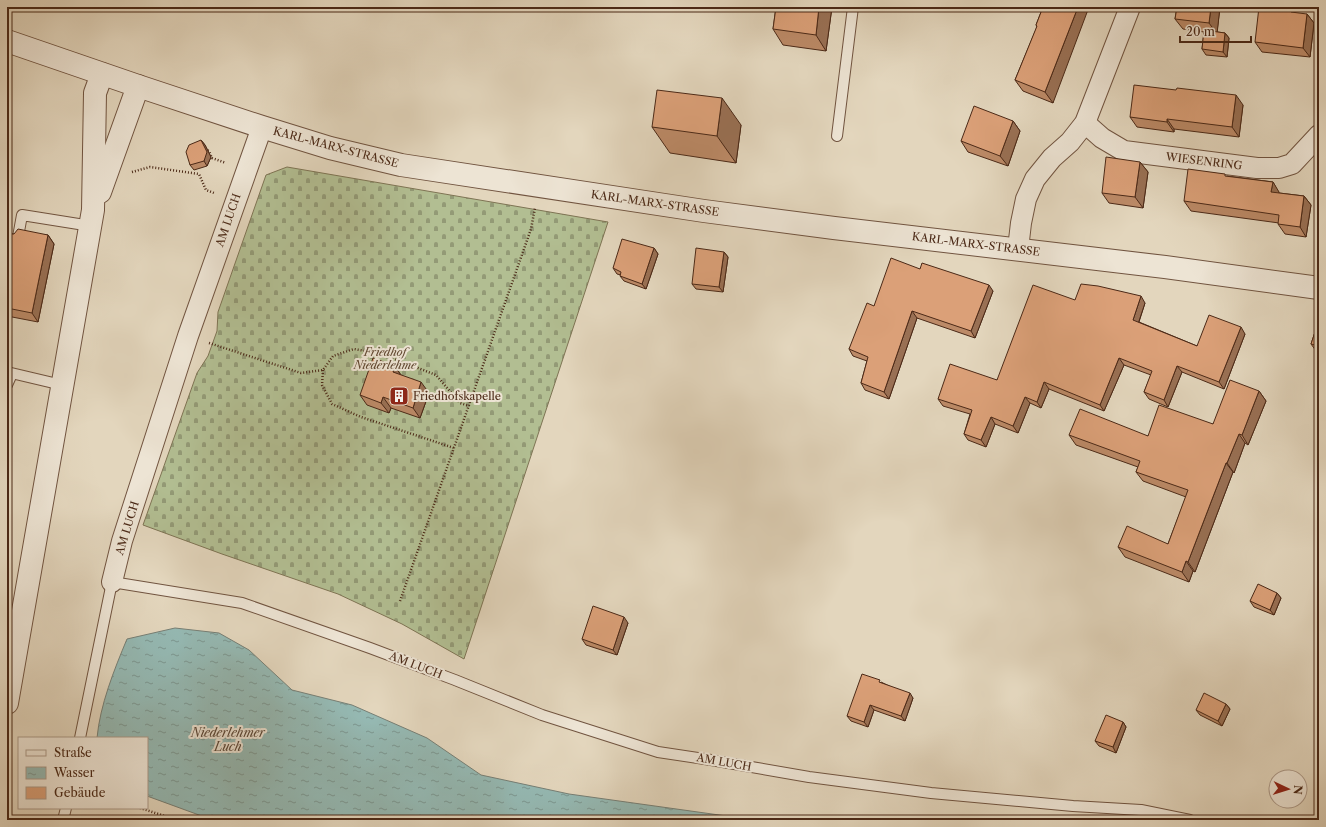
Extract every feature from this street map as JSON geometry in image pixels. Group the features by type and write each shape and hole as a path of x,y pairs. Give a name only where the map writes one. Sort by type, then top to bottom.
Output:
{"street":[{"path":"1018,249 1021,223 1026,200 1035,179 1052,158 1070,142 1085,123 1130,7"},
{"name":"KARL-MARX-STRASSE","path":"7,41 262,127 330,148 401,165 734,215 1180,269 1319,288"},
{"path":"92,218 96,93 102,74"},
{"path":"7,703 11,652 92,218 104,179 138,86"},
{"name":"WIESENRING","path":"1085,123 1102,138 1124,152 1257,168 1279,168 1292,164 1319,135"},
{"name":"AM LUCH","path":"112,582 122,541 188,336 262,127"}],"lane":[{"path":"837,136 853,7"},
{"path":"18,237 22,215 92,218"},
{"path":"7,385 9,373 62,385"},
{"path":"80,737 112,582"},
{"name":"AM LUCH","path":"112,582 242,603 377,651 542,715 658,752 824,779 939,794 1073,806 1141,810 1182,817 1190,820"},
{"path":"63,820 66,809"}],"path":[{"path":"199,146 209,151 212,158 246,171"},
{"path":"104,179 150,167 199,174 206,190 235,200"},
{"path":"400,600 531,229 538,186"},
{"path":"188,336 301,373 323,370"},
{"path":"454,448 361,417 332,404 322,386 323,370 334,356 354,349 382,354 436,375 460,403 469,406"},
{"path":"143,809 177,820"}],"green space":[{"name":"Friedhof Niederlehme","path":"287,167 608,222 464,659 402,624 338,594 143,525 197,373 208,356 217,331 218,312 266,175"}],"water":[{"name":"Niederlehmer Luch","path":"175,628 219,633 249,650 292,690 352,705 427,738 481,775 569,794 755,820 210,819 148,796 148,737 97,737 104,700 127,639"}],"building":[{"path":"776,7 819,7 816,35 773,29"},
{"path":"1043,7 1078,7 1045,92 1015,80 1037,26 1036,25"},
{"path":"1177,7 1211,7 1209,23 1175,19"},
{"path":"1259,7 1291,9 1291,12 1307,14 1303,48 1255,42"},
{"path":"1204,30 1225,33 1223,52 1202,49"},
{"path":"1134,85 1176,90 1177,88 1236,95 1232,127 1167,119 1167,122 1130,117"},
{"path":"657,90 722,98 717,136 652,127"},
{"path":"974,106 1013,121 1000,156 961,141"},
{"path":"201,140 207,152 204,161 190,165 186,152 189,145"},
{"path":"1106,157 1140,162 1135,197 1102,193"},
{"path":"1188,169 1225,174 1225,176 1273,182 1271,192 1304,196 1300,227 1278,224 1279,215 1184,201"},
{"path":"18,229 48,235 32,313 7,308 7,232 14,234"},
{"path":"622,239 654,248 642,284 620,276 621,272 613,268"},
{"path":"696,248 724,252 719,287 692,284"},
{"path":"891,258 920,269 922,263 989,285 971,331 912,311 884,392 861,383 868,357 849,349 867,303 874,306"},
{"path":"1081,284 1098,286 1141,296 1133,320 1197,346 1209,315 1241,327 1219,382 1177,366 1164,400 1144,392 1152,371 1119,358 1100,405 1044,382 1037,402 1025,397 1013,426 991,417 981,440 964,434 972,410 938,399 950,364 997,380 1033,285 1075,300"},
{"path":"1319,320 1319,346 1311,344"},
{"name":"Friedhofskapelle","path":"373,358 395,366 393,372 421,382 413,408 383,397 381,403 360,395"},
{"path":"1230,380 1259,391 1242,435 1239,434 1226,463 1188,562 1186,561 1182,572 1118,547 1127,526 1168,544 1188,490 1136,472 1140,461 1069,435 1080,409 1148,436 1159,405 1213,424"},
{"path":"1258,584 1277,593 1270,610 1250,601"},
{"path":"593,606 624,617 613,650 582,639"},
{"path":"862,674 910,693 901,716 870,705 864,722 847,716"},
{"path":"1204,693 1226,704 1218,721 1196,710"},
{"path":"1106,715 1123,722 1113,747 1095,741"}],"place":[{"name":"Friedhofskapelle","path":"399,396"}]}
